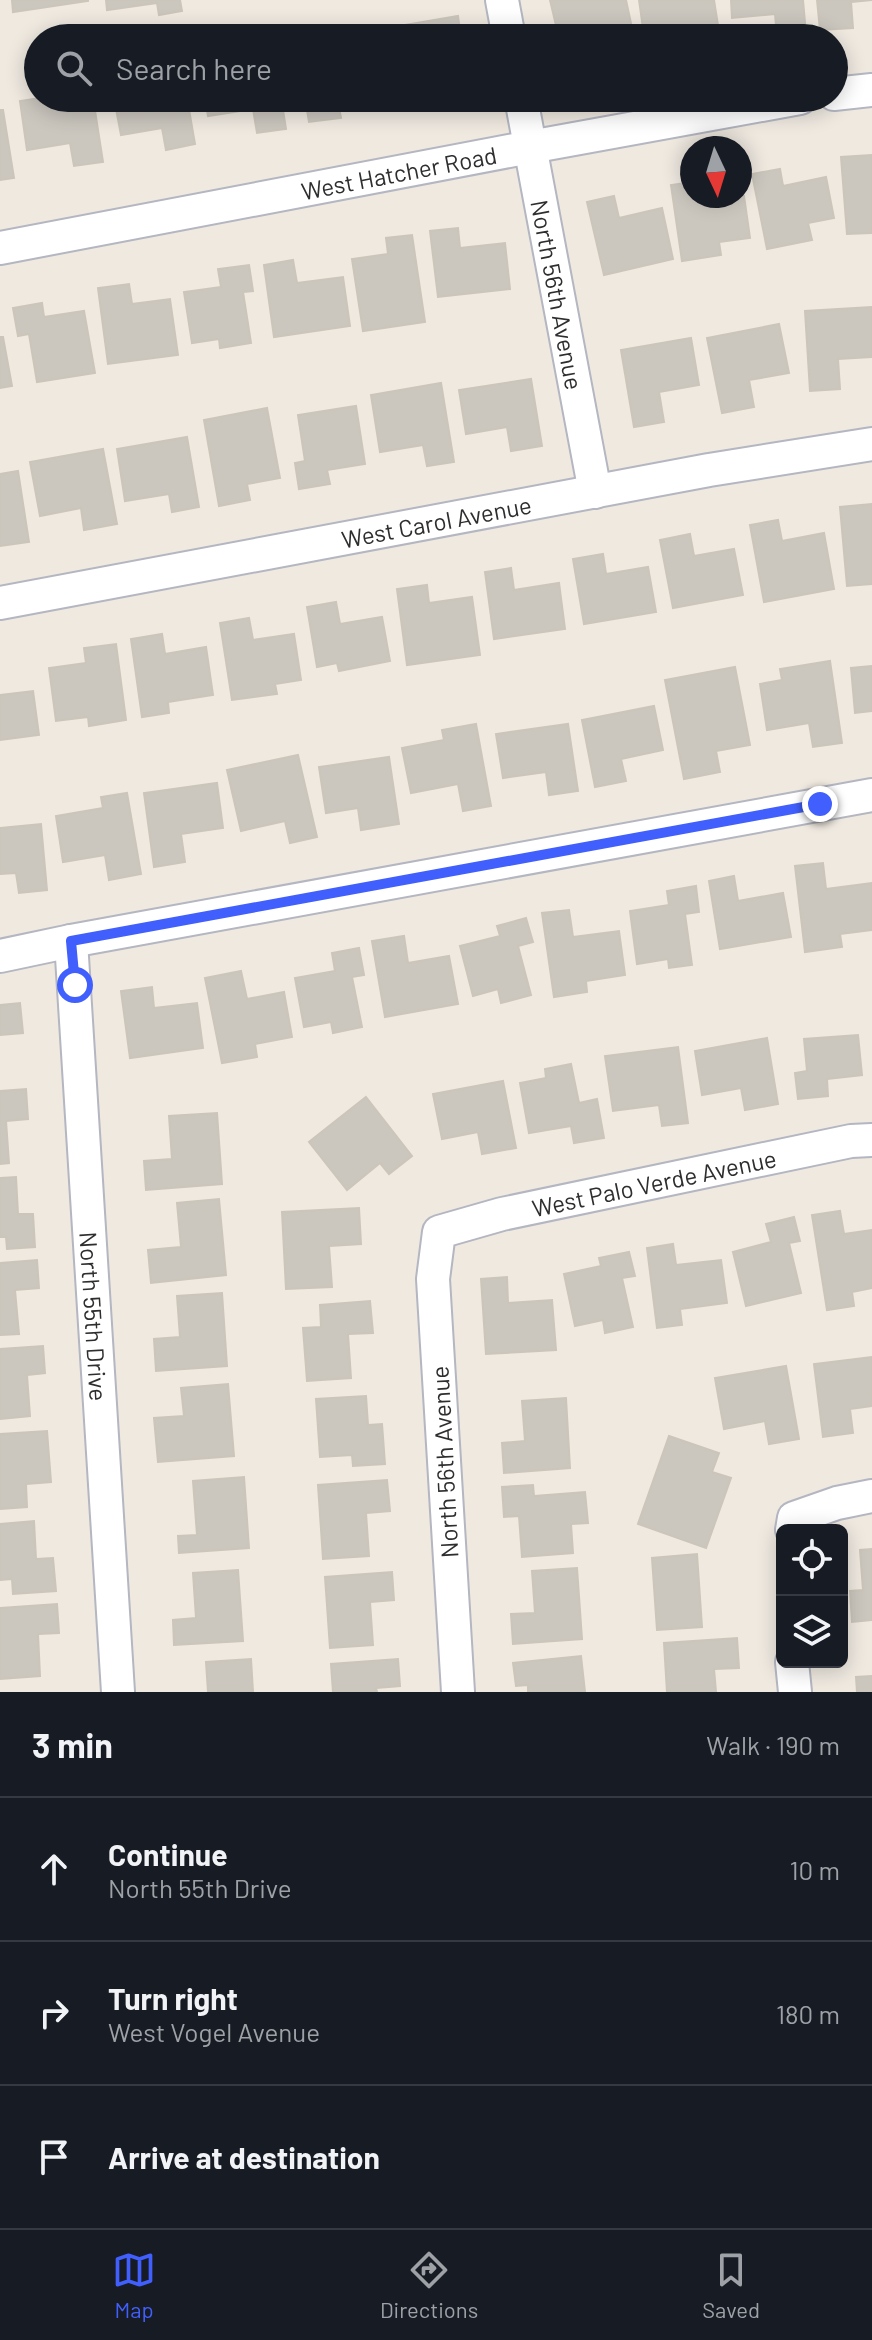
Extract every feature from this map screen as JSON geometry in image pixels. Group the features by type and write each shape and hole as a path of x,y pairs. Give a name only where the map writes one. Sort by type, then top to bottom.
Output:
{"street":[{"path":"502,0 506,24"},
{"path":"848,93 872,90"},
{"name":"North 56th Avenue","path":"524,112 595,492"},
{"name":"West Hatcher Road","path":"0,248 723,112"},
{"name":"West Carol Avenue","path":"0,603 709,470 872,444"},
{"path":"0,956 872,795"},
{"name":"North 55th Drive","path":"71,941 118,1692"},
{"name":"West Palo Verde Avenue","path":"439,1232 502,1214 851,1141 872,1140"},
{"name":"North 56th Avenue","path":"439,1232 433,1279 458,1692"},
{"path":"793,1524 837,1503 872,1496"},
{"path":"793,1668 795,1692"}],"building":[{"path":"12,0 88,0 88,1 13,12"},
{"path":"106,0 180,0 182,11 159,15 157,3 107,10"},
{"path":"550,0 626,0 631,24 556,24"},
{"path":"639,0 714,0 718,24 642,24"},
{"path":"731,0 803,0 805,24 776,24 775,14 732,18"},
{"path":"817,0 872,0 851,2 853,28 848,28 848,24 819,24"},
{"path":"458,16 459,24 411,24"},
{"path":"24,100 24,112 95,112 103,162 74,166 70,143 27,150 20,101"},
{"path":"0,110 3,110 14,178 0,180"},
{"path":"117,112 189,112 195,144 166,150 162,128 121,135"},
{"path":"207,112 234,112 208,116"},
{"path":"254,112 283,112 286,129 257,133"},
{"path":"307,112 340,112 341,118 309,122"},
{"path":"872,155 872,233 847,234 841,157"},
{"path":"780,169 783,186 826,177 834,218 808,223 812,240 767,249 752,174"},
{"path":"680,184 680,208 746,208 750,238 719,242 721,255 682,261 671,185"},
{"path":"614,196 619,218 662,208 673,259 604,275 587,202"},
{"path":"458,228 460,248 505,243 510,289 438,297 430,231"},
{"path":"412,235 425,322 363,331 352,259 388,254 386,238"},
{"path":"293,260 297,283 343,277 350,326 274,337 264,265"},
{"path":"249,265 253,291 243,292 251,343 220,348 219,339 192,343 184,292 221,287 218,269"},
{"path":"129,284 132,304 170,299 178,355 108,364 98,288"},
{"path":"42,303 44,317 84,311 95,373 37,382 29,334 18,336 13,308"},
{"path":"872,307 872,357 838,359 840,389 810,391 805,311"},
{"path":"779,324 789,373 749,380 754,407 722,413 707,338"},
{"path":"0,337 3,337 12,386 0,388"},
{"path":"691,338 699,385 659,392 664,422 634,427 621,350"},
{"path":"531,379 542,446 511,451 507,427 466,434 459,390"},
{"path":"441,383 454,462 427,466 423,445 380,452 371,395"},
{"path":"356,406 365,464 327,470 330,484 299,489 295,463 305,461 298,415"},
{"path":"267,408 280,478 247,484 250,500 219,506 204,420"},
{"path":"187,437 199,507 172,512 169,494 125,501 117,449"},
{"path":"103,449 117,524 84,530 81,508 40,516 30,462"},
{"path":"18,471 29,542 0,546 0,474"},
{"path":"872,504 872,584 847,586 840,507"},
{"path":"778,520 782,541 824,533 834,589 764,602 750,525"},
{"path":"690,534 694,556 734,549 743,595 673,608 660,540"},
{"path":"603,554 606,574 648,567 656,612 584,624 573,559"},
{"path":"511,568 514,590 559,583 565,629 494,639 485,572"},
{"path":"427,585 429,603 472,597 480,655 407,665 397,589"},
{"path":"336,602 340,624 382,617 390,661 339,671 337,663 317,667 307,607"},
{"path":"249,618 253,640 294,634 301,680 275,684 277,694 232,700 220,623"},
{"path":"162,634 165,654 206,647 213,695 168,702 169,713 142,717 131,639"},
{"path":"116,644 126,720 89,726 88,717 56,721 49,668 86,663 84,648"},
{"path":"830,661 842,743 813,747 809,723 767,730 760,684 782,680 780,669"},
{"path":"872,666 872,711 855,713 851,668"},
{"path":"735,667 750,745 716,751 720,772 684,779 665,680"},
{"path":"33,691 39,735 0,740 0,695"},
{"path":"654,706 663,750 621,759 626,781 595,787 582,720"},
{"path":"476,724 491,806 463,811 458,784 411,793 402,748 444,740 442,730"},
{"path":"568,724 578,791 549,795 546,772 503,778 496,734"},
{"path":"298,755 317,837 290,843 285,821 241,831 227,770"},
{"path":"389,757 399,824 361,830 358,808 326,813 319,767"},
{"path":"217,783 223,828 181,834 185,862 154,867 144,793"},
{"path":"127,793 141,874 109,880 105,855 63,862 56,816 103,808 101,797"},
{"path":"41,824 47,890 19,893 16,873 0,874 0,828"},
{"path":"823,863 826,889 872,883 872,930 840,934 842,947 805,952 795,866"},
{"path":"734,876 738,901 783,893 791,937 720,949 709,881"},
{"path":"696,886 699,912 685,914 692,965 669,968 668,959 637,964 630,911 669,905 667,891"},
{"path":"569,910 573,937 619,931 625,975 586,981 587,992 554,997 542,913"},
{"path":"526,918 533,942 518,946 531,995 501,1003 498,989 473,996 460,946 500,936 497,926"},
{"path":"404,936 408,963 449,956 458,1004 385,1017 372,941"},
{"path":"359,948 364,975 352,977 362,1027 333,1033 331,1022 304,1027 295,978 335,971 332,953"},
{"path":"241,971 247,999 284,992 292,1037 255,1044 257,1057 222,1063 205,978"},
{"path":"152,987 154,1008 197,1003 203,1048 130,1058 121,991"},
{"path":"20,1003 23,1033 0,1035 0,1005"},
{"path":"858,1035 862,1075 827,1079 828,1096 798,1099 795,1073 807,1071 804,1039"},
{"path":"767,1038 778,1104 745,1110 741,1088 702,1095 695,1051"},
{"path":"678,1047 688,1123 662,1126 659,1105 613,1111 605,1056"},
{"path":"571,1064 579,1103 597,1099 604,1138 574,1143 571,1126 529,1133 520,1083 546,1078 545,1069"},
{"path":"503,1081 516,1148 482,1154 478,1132 442,1139 433,1094"},
{"path":"26,1089 28,1119 6,1121 9,1163 0,1164 0,1091"},
{"path":"366,1097 412,1156 389,1174 380,1163 347,1190 309,1142"},
{"path":"217,1113 222,1184 146,1190 144,1161 172,1159 169,1116"},
{"path":"16,1177 18,1214 33,1214 35,1247 7,1249 6,1237 0,1237 0,1178"},
{"path":"219,1199 226,1275 151,1283 148,1250 181,1247 177,1203"},
{"path":"359,1208 361,1244 329,1246 332,1287 286,1289 282,1212"},
{"path":"840,1211 844,1234 872,1230 872,1288 852,1292 854,1306 827,1310 812,1215"},
{"path":"794,1217 800,1241 789,1243 801,1293 746,1306 733,1252 771,1242 766,1224"},
{"path":"673,1244 676,1265 721,1260 727,1303 680,1309 682,1325 657,1328 647,1248"},
{"path":"629,1252 635,1276 622,1278 633,1327 605,1333 603,1320 575,1326 564,1274 601,1266 599,1258"},
{"path":"37,1260 39,1288 15,1290 19,1334 0,1335 0,1263"},
{"path":"507,1277 508,1303 552,1300 556,1350 486,1354 481,1279"},
{"path":"222,1293 227,1366 156,1371 154,1339 180,1337 177,1296"},
{"path":"370,1301 373,1333 348,1334 351,1378 307,1381 303,1328 321,1327 320,1305"},
{"path":"43,1346 45,1373 27,1375 30,1416 0,1419 0,1349"},
{"path":"872,1357 872,1406 850,1409 853,1433 823,1437 814,1364"},
{"path":"786,1366 799,1439 769,1444 765,1421 724,1429 715,1378"},
{"path":"228,1384 234,1456 158,1462 154,1418 184,1416 181,1388"},
{"path":"366,1396 368,1425 382,1424 385,1464 353,1466 352,1455 320,1457 316,1399"},
{"path":"566,1398 570,1468 504,1473 502,1443 525,1441 522,1401"},
{"path":"47,1431 51,1482 26,1484 27,1507 0,1509 0,1434"},
{"path":"669,1436 719,1453 712,1472 731,1478 706,1548 638,1524"},
{"path":"244,1477 249,1548 179,1553 178,1536 197,1535 193,1481"},
{"path":"387,1480 390,1511 366,1513 369,1556 323,1559 318,1485"},
{"path":"533,1485 534,1496 585,1492 588,1523 571,1524 573,1553 522,1557 519,1516 504,1517 502,1487"},
{"path":"34,1521 36,1559 53,1558 56,1591 13,1594 12,1579 0,1580 0,1524"},
{"path":"872,1549 872,1620 852,1622 850,1591 863,1590 860,1550"},
{"path":"697,1554 702,1627 657,1630 652,1558"},
{"path":"577,1568 582,1639 513,1644 511,1614 535,1613 532,1571"},
{"path":"238,1570 243,1641 174,1645 173,1620 196,1618 193,1573"},
{"path":"392,1572 394,1600 370,1602 373,1645 330,1648 325,1577"},
{"path":"57,1604 59,1633 38,1634 40,1676 0,1679 0,1608"},
{"path":"737,1638 739,1668 714,1669 716,1692 667,1692 664,1643"},
{"path":"581,1656 585,1692 528,1692 528,1685 516,1686 513,1663"},
{"path":"251,1659 253,1692 208,1692 206,1662"},
{"path":"398,1659 400,1686 376,1688 377,1692 333,1692 331,1664"},
{"path":"872,1676 872,1692 857,1692 856,1677"}],"route":[{"path":"75,985 71,941 820,804"}]}
